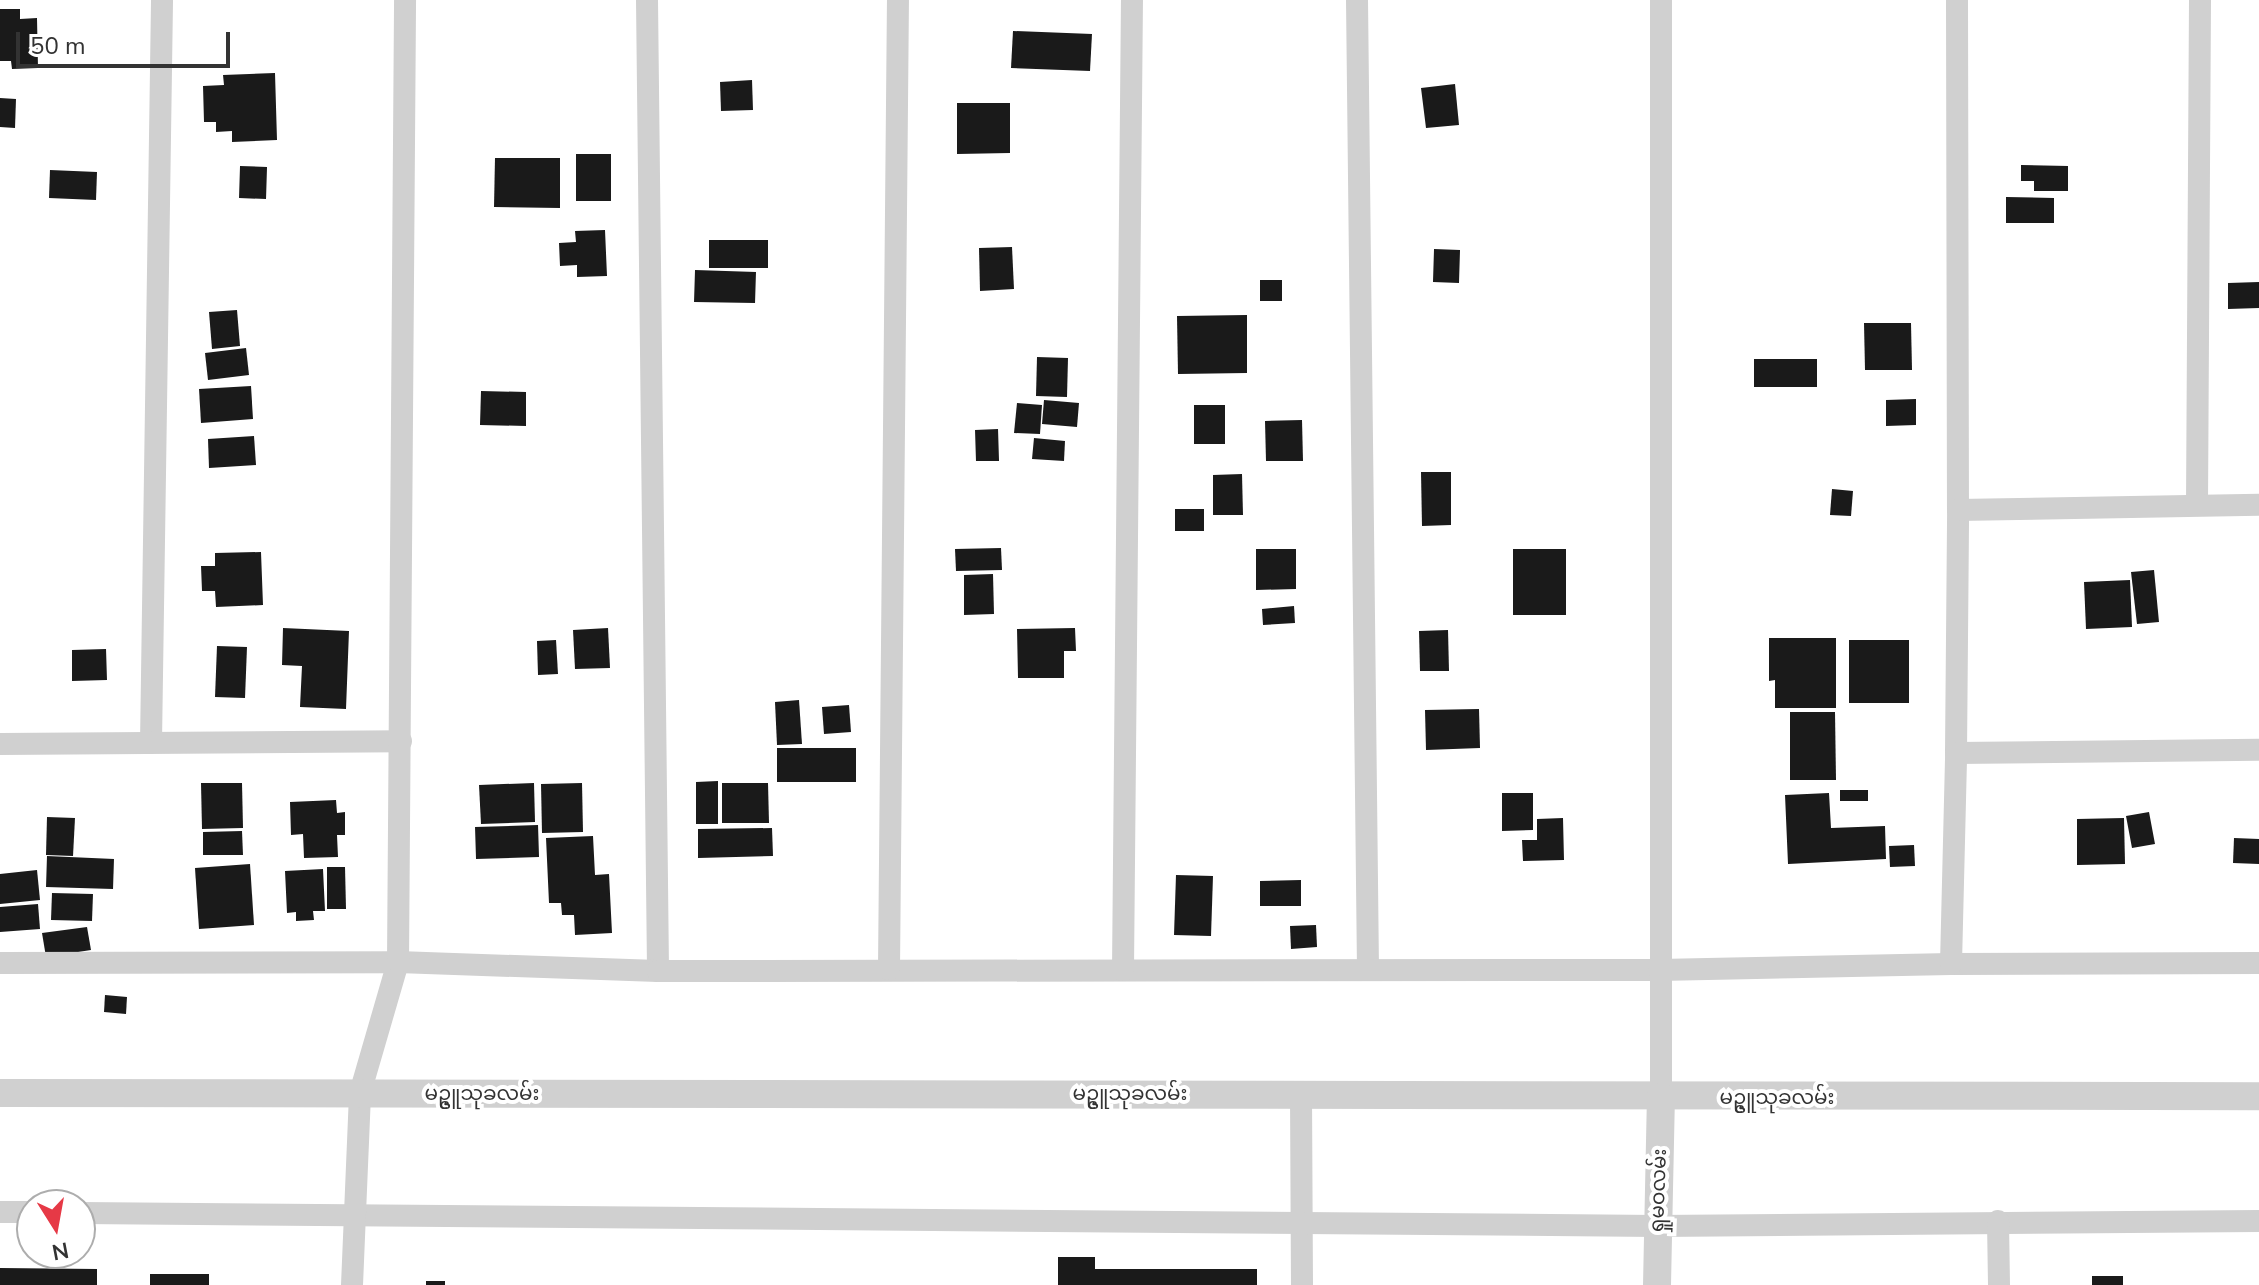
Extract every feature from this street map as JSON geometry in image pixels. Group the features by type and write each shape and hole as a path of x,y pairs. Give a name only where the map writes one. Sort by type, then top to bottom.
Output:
{"street":[{"path":"151,743 162,0"},
{"path":"352,1285 360,1093 398,962 405,0"},
{"path":"647,0 658,971"},
{"path":"889,969 898,0"},
{"path":"1123,970 1132,0"},
{"path":"1357,0 1368,968"},
{"path":"1661,0 1661,1097"},
{"path":"1951,964 1958,510 1957,0"},
{"path":"2197,505 2200,0"},
{"path":"1958,510 2259,505"},
{"path":"0,744 401,741"},
{"path":"1956,753 2259,750"},
{"path":"0,963 398,962 658,971 1659,970 1951,964 2259,963"},
{"name":"မဥ္ဇူသုခလမ်း","path":"0,1093 2259,1096"},
{"path":"1301,1094 1302,1285"},
{"name":"ရှုမဝလမ်း","path":"1657,1285 1661,1097"},
{"path":"96,1213 1657,1226 2259,1221"},
{"path":"1998,1221 1999,1285"}],"building":[{"path":"0,9 20,9 20,19 37,18 38,68 12,69 11,61 0,61"},
{"path":"1013,31 1092,34 1090,71 1011,68"},
{"path":"275,73 277,140 232,142 232,131 216,132 216,122 204,122 203,86 224,85 223,75"},
{"path":"752,80 753,110 721,111 720,82"},
{"path":"1455,84 1459,125 1426,128 1421,88"},
{"path":"0,98 16,99 15,128 0,127"},
{"path":"957,103 1010,103 1010,153 957,154"},
{"path":"576,154 611,154 611,201 576,201"},
{"path":"495,158 560,158 560,208 494,207"},
{"path":"2021,165 2068,166 2068,191 2034,191 2034,181 2021,181"},
{"path":"240,166 267,167 266,199 239,198"},
{"path":"50,170 97,172 96,200 49,198"},
{"path":"2006,197 2054,198 2054,223 2006,223"},
{"path":"605,230 607,276 577,277 577,265 560,266 559,243 576,242 575,231"},
{"path":"709,240 768,240 768,268 709,268"},
{"path":"1012,247 1014,289 980,291 979,248"},
{"path":"1434,249 1460,250 1459,283 1433,282"},
{"path":"695,270 756,272 755,303 694,302"},
{"path":"1260,280 1282,280 1282,301 1260,301"},
{"path":"2259,282 2259,308 2228,309 2228,283"},
{"path":"237,310 240,346 212,349 209,312"},
{"path":"1247,315 1247,373 1178,374 1177,316"},
{"path":"1864,323 1911,323 1912,370 1865,370"},
{"path":"246,348 249,375 208,380 205,353"},
{"path":"1037,357 1068,358 1067,397 1036,396"},
{"path":"1754,359 1817,359 1817,387 1754,387"},
{"path":"251,386 253,419 201,423 199,389"},
{"path":"481,391 526,392 526,426 480,425"},
{"path":"1916,399 1916,425 1886,426 1886,400"},
{"path":"1044,400 1079,403 1077,427 1042,424"},
{"path":"1017,403 1042,405 1040,434 1014,433"},
{"path":"1194,405 1225,405 1225,444 1194,444"},
{"path":"1302,420 1303,461 1266,461 1265,421"},
{"path":"998,429 999,461 976,461 975,430"},
{"path":"254,436 256,465 209,468 208,439"},
{"path":"1034,438 1065,441 1064,461 1032,459"},
{"path":"1421,472 1451,472 1451,525 1422,526"},
{"path":"1242,474 1243,515 1213,515 1213,475"},
{"path":"1832,489 1853,491 1851,516 1830,515"},
{"path":"1175,509 1204,509 1204,531 1175,531"},
{"path":"1001,548 1002,570 956,571 955,549"},
{"path":"1256,549 1296,549 1296,589 1256,590"},
{"path":"1513,549 1566,549 1566,615 1513,615"},
{"path":"261,552 263,605 216,607 215,591 202,591 201,566 215,566 215,553"},
{"path":"2154,570 2159,622 2137,624 2131,572"},
{"path":"993,574 994,614 964,615 964,575"},
{"path":"2130,580 2132,627 2086,629 2084,582"},
{"path":"1294,606 1295,623 1263,625 1262,609"},
{"path":"283,628 349,631 346,709 300,707 302,666 282,665"},
{"path":"608,628 610,668 575,669 573,630"},
{"path":"1075,628 1076,651 1064,651 1064,678 1018,678 1017,629"},
{"path":"1448,630 1449,671 1420,671 1419,631"},
{"path":"1769,638 1836,638 1836,708 1775,708 1775,680 1769,681"},
{"path":"556,640 558,674 538,675 537,641"},
{"path":"1849,640 1909,640 1909,703 1849,703"},
{"path":"217,646 247,647 245,698 215,697"},
{"path":"106,649 107,680 72,681 72,650"},
{"path":"799,700 802,744 777,745 775,702"},
{"path":"849,705 851,732 824,734 822,707"},
{"path":"1479,709 1480,748 1426,750 1425,710"},
{"path":"1790,712 1835,712 1836,780 1790,780"},
{"path":"777,748 856,748 856,782 777,782"},
{"path":"718,781 718,824 696,824 696,782"},
{"path":"201,783 242,783 243,828 202,829"},
{"path":"534,783 535,822 481,824 479,785"},
{"path":"582,783 583,832 542,833 541,784"},
{"path":"722,783 768,783 769,823 722,823"},
{"path":"1840,790 1868,790 1868,801 1840,801"},
{"path":"1502,793 1533,793 1533,830 1502,831"},
{"path":"1829,793 1831,828 1885,826 1886,859 1788,864 1785,795"},
{"path":"336,800 337,813 345,812 345,835 337,835 338,857 304,858 303,834 291,835 290,802"},
{"path":"2149,812 2155,844 2132,848 2126,816"},
{"path":"47,817 75,818 73,856 46,855"},
{"path":"1563,818 1564,860 1523,861 1522,840 1537,840 1537,819"},
{"path":"2124,818 2125,864 2077,865 2077,819"},
{"path":"538,825 539,857 476,859 475,827"},
{"path":"772,828 773,856 698,858 698,829"},
{"path":"242,831 243,855 203,855 203,832"},
{"path":"593,836 595,875 609,874 612,933 575,935 574,915 562,915 561,903 549,903 546,838"},
{"path":"2234,838 2259,839 2259,864 2233,863"},
{"path":"1914,845 1915,866 1890,867 1889,846"},
{"path":"47,856 114,859 113,889 46,887"},
{"path":"250,864 254,925 199,929 195,868"},
{"path":"327,867 345,867 346,909 327,909"},
{"path":"323,869 325,911 313,911 314,920 296,921 296,912 287,913 285,871"},
{"path":"37,870 40,900 0,904 0,874"},
{"path":"1176,875 1213,876 1211,936 1174,935"},
{"path":"1301,880 1301,906 1260,906 1260,881"},
{"path":"52,893 93,894 92,921 51,920"},
{"path":"38,904 40,929 0,932 0,907"},
{"path":"1316,925 1317,947 1291,949 1290,926"},
{"path":"87,927 91,950 46,957 42,933"},
{"path":"105,995 127,997 126,1014 104,1012"},
{"path":"1058,1257 1095,1257 1095,1269 1257,1269 1257,1285 1058,1285"},
{"path":"0,1268 97,1269 97,1285 0,1285"},
{"path":"150,1274 209,1274 209,1285 150,1285"},
{"path":"2092,1276 2123,1276 2123,1285 2092,1285"},
{"path":"426,1281 445,1281 445,1285 426,1285"}]}
